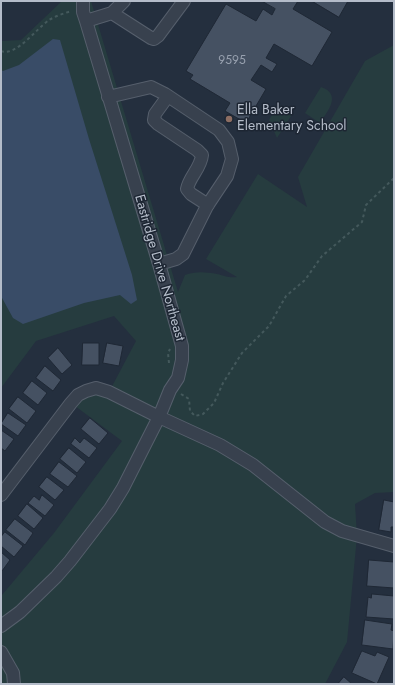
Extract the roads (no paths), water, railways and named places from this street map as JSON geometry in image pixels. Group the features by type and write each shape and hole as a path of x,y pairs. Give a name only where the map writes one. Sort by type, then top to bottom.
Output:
{"street":[{"path":"112,13 124,1"},
{"path":"84,11 112,13 154,39 158,36 184,1"},
{"name":"Eastridge Drive Northeast","path":"1,626 20,612 56,577 95,530 123,488 159,418 170,390 178,378 182,360 182,346 159,264 108,97 84,11"},
{"path":"108,97 151,87 168,96 219,130 228,142 232,159 227,176 208,205 184,254 176,259 159,264"},
{"path":"168,96 155,114 154,120 202,155 202,161 188,184 187,189 191,194 208,205"},
{"path":"1,495 78,395 96,388 109,392 159,418 220,445 253,465 325,522 342,531 394,546"},
{"path":"1,652 13,673 14,684"}],"water":[{"path":"53,39 60,40 89,139 132,275 137,300 131,304 120,295 84,303 23,324 13,318 1,296 1,70 3,71 19,65"}],"place":[{"name":"Ella Baker Elementary School","path":"229,119"}]}
